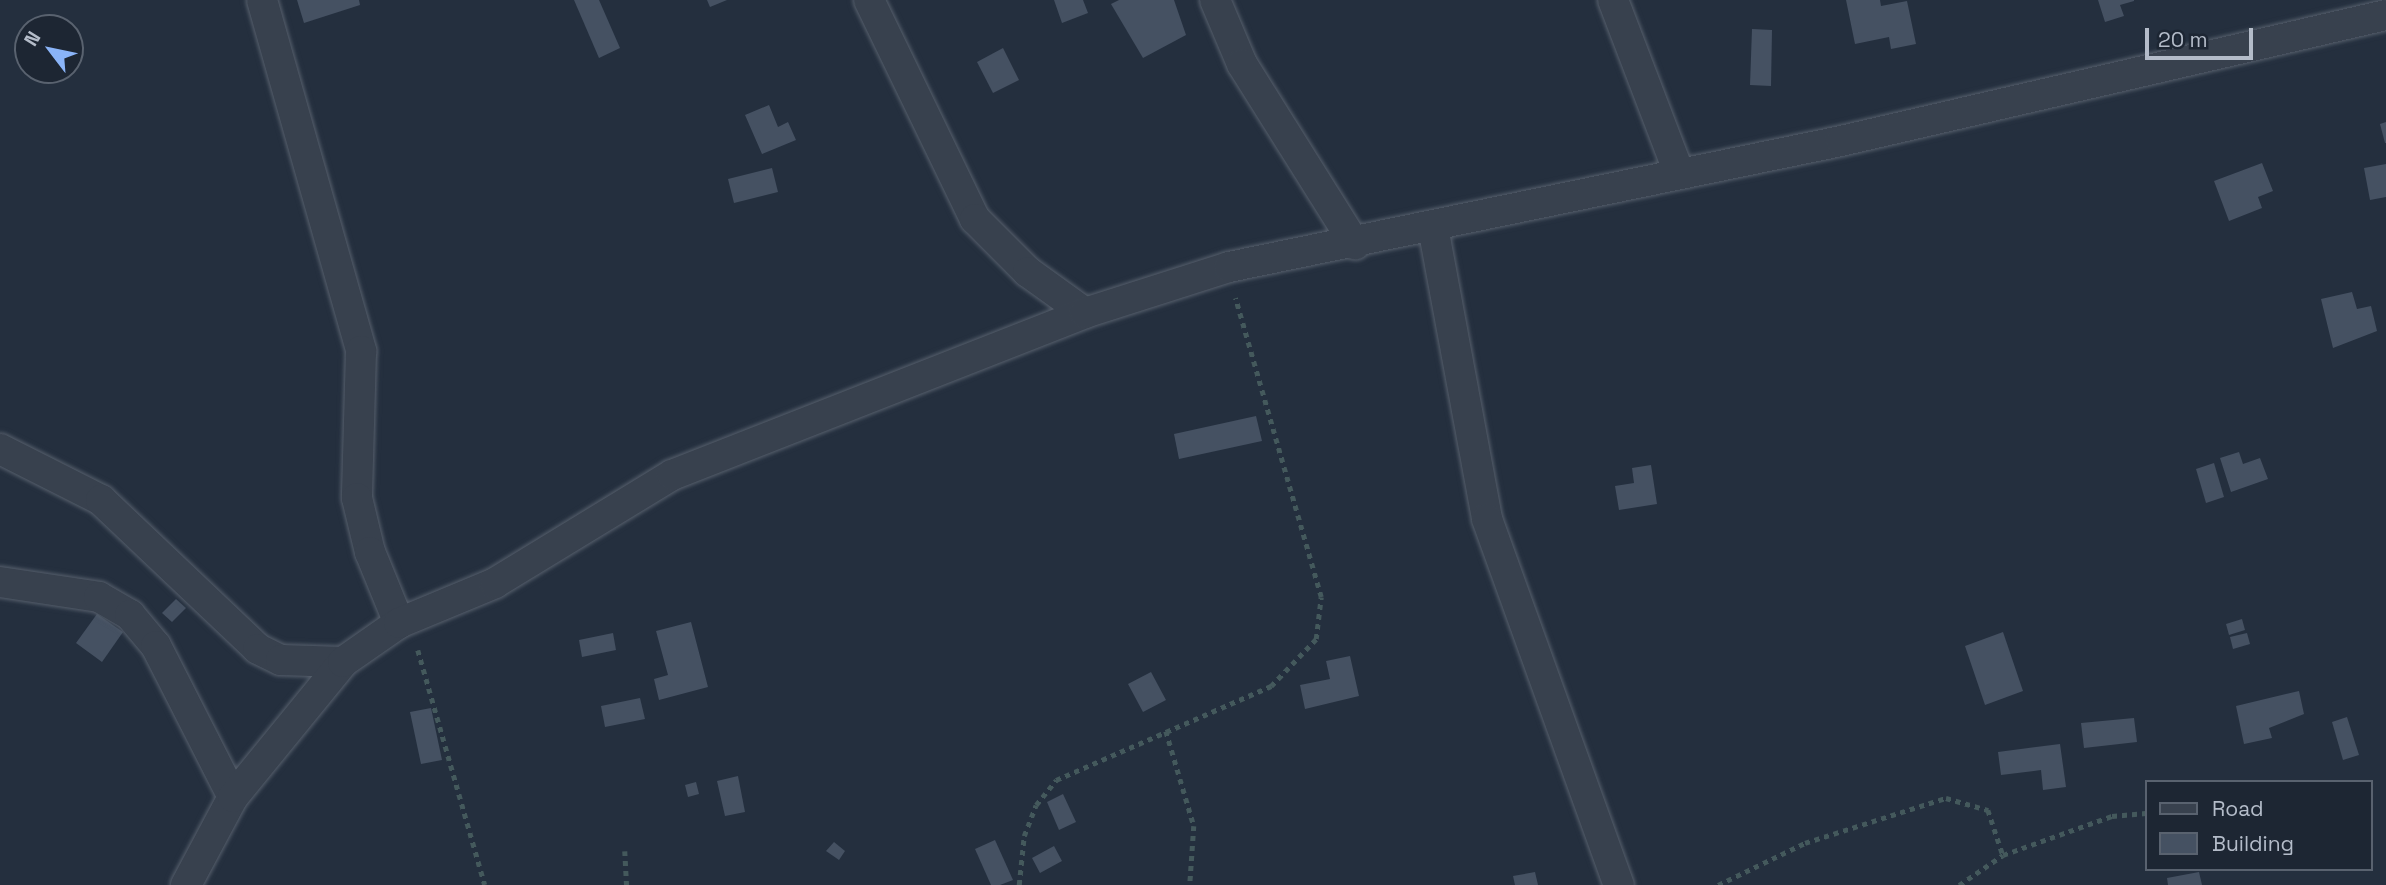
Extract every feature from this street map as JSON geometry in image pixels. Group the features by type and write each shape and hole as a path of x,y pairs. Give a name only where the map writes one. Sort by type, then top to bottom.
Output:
{"street":[{"path":"261,0 361,351 365,392 357,498 370,552 404,621"},
{"path":"869,0 975,219 1028,272 1085,313"},
{"path":"1215,0 1242,64 1355,244"},
{"path":"1613,0 1679,173"},
{"path":"186,885 233,797 343,662 404,621 495,583 672,475 1085,313 1253,263 1433,227 2386,15"},
{"path":"1433,227 1487,520 1619,885"},
{"path":"0,449 101,500 258,649 281,660 343,662"},
{"path":"0,582 99,597 130,615 156,646 233,797"}],"path":[{"path":"1019,885 1024,836 1048,788 1084,764 1271,686 1309,651 1320,627 1321,597 1310,552 1234,304 1253,263"},
{"path":"404,621 485,885"},
{"path":"1166,731 1194,826 1190,885"},
{"path":"1718,885 1805,843 1946,798 1988,810 2003,855"},
{"path":"1959,885 2003,855 2112,816 2144,813"},
{"path":"625,851 627,885"}],"building":[{"path":"297,0 359,0 360,5 304,23"},
{"path":"574,0 599,0 620,48 599,58"},
{"path":"707,0 727,0 710,7"},
{"path":"1054,0 1083,0 1088,13 1062,23"},
{"path":"1119,0 1174,0 1186,35 1143,58 1111,4"},
{"path":"1846,0 1880,0 1881,6 1907,1 1916,44 1891,49 1889,37 1855,44"},
{"path":"2098,0 2134,1 2120,5 2124,16 2105,22"},
{"path":"1752,29 1772,30 1771,86 1750,85"},
{"path":"1003,48 1019,80 993,93 977,62"},
{"path":"769,105 778,127 788,122 796,140 762,154 745,115"},
{"path":"2386,122 2386,143 2385,143 2380,124"},
{"path":"2262,163 2273,191 2258,197 2262,208 2229,221 2214,181"},
{"path":"2386,164 2386,197 2370,200 2364,168"},
{"path":"772,168 778,192 734,203 728,179"},
{"path":"2352,292 2357,309 2371,306 2377,331 2333,348 2321,299"},
{"path":"1256,416 1262,441 1179,459 1174,434"},
{"path":"2239,452 2243,464 2260,458 2268,479 2231,492 2220,458"},
{"path":"2214,463 2224,497 2206,503 2196,469"},
{"path":"1651,465 1657,504 1619,510 1615,486 1634,483 1632,468"},
{"path":"176,599 186,608 172,622 162,613"},
{"path":"97,614 123,632 102,662 76,643"},
{"path":"2242,619 2245,630 2229,635 2226,624"},
{"path":"691,622 708,687 659,700 654,679 668,675 656,631"},
{"path":"2003,632 2023,691 1985,705 1965,646"},
{"path":"613,633 616,650 582,657 579,640"},
{"path":"2247,633 2250,644 2233,649 2230,637"},
{"path":"1350,656 1359,696 1305,709 1300,685 1330,679 1326,661"},
{"path":"1151,672 1166,700 1143,712 1128,684"},
{"path":"2299,691 2304,714 2269,728 2272,738 2244,744 2236,706"},
{"path":"640,698 645,719 605,727 601,706"},
{"path":"431,708 442,760 421,764 410,712"},
{"path":"2347,717 2359,755 2343,760 2332,722"},
{"path":"2134,718 2137,742 2084,748 2081,723"},
{"path":"2060,744 2066,787 2043,790 2041,770 2001,775 1998,752"},
{"path":"738,776 745,812 725,816 717,781"},
{"path":"696,782 699,794 688,797 685,785"},
{"path":"1063,794 1076,822 1059,830 1047,802"},
{"path":"995,840 1013,880 1000,885 991,885 975,849"},
{"path":"834,842 845,851 839,860 826,851"},
{"path":"1054,846 1062,861 1040,873 1032,858"},
{"path":"1535,872 1538,885 1515,885 1513,876"},
{"path":"2199,872 2202,885 2168,885 2167,878"}]}
